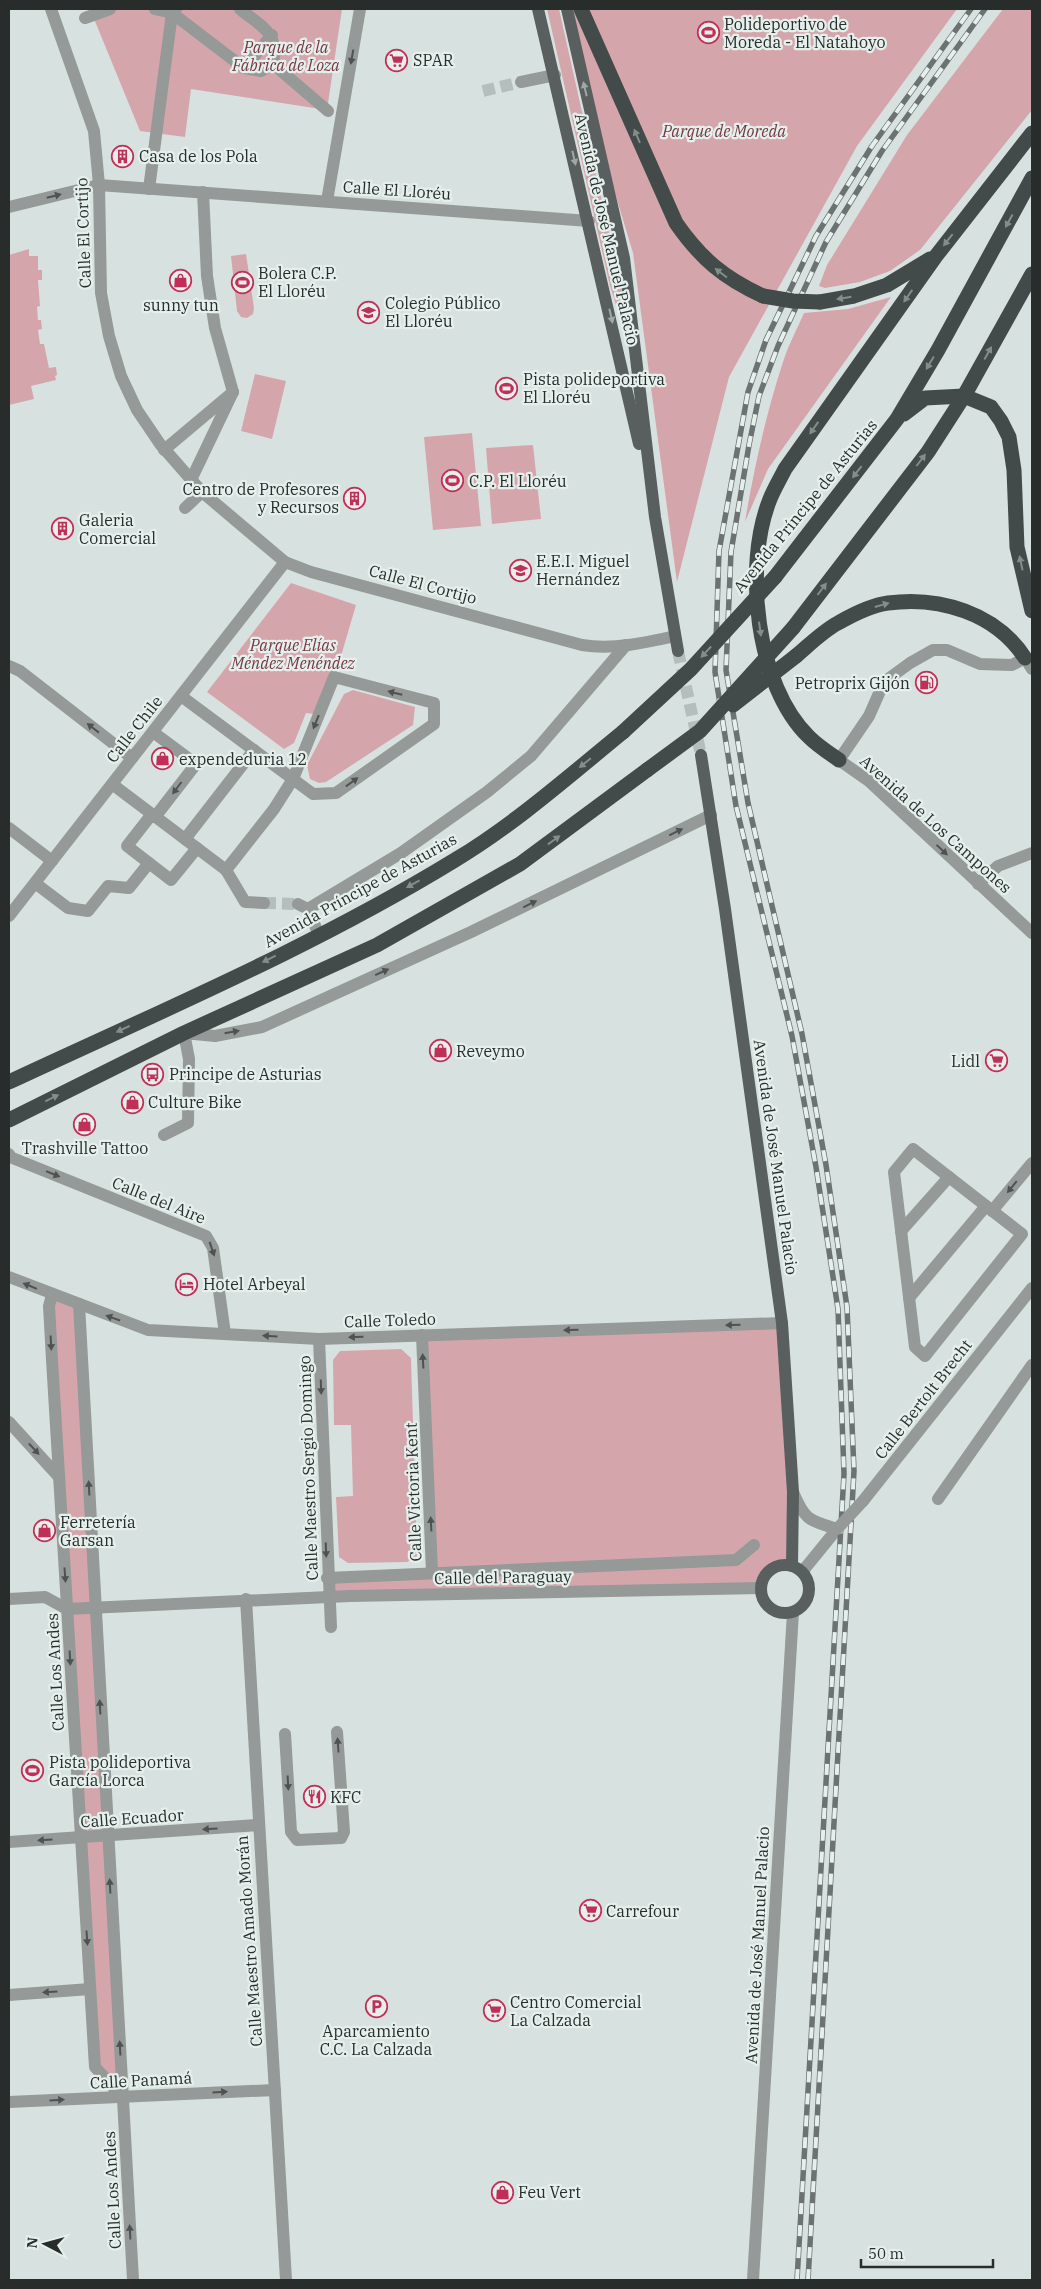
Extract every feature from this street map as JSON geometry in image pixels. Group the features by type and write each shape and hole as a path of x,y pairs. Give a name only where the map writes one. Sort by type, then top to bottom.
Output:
{"highway":[{"path":"582,9 676,223 690,244 722,274 763,296 793,301 820,302 854,296 887,285 936,256"},
{"path":"839,760 809,738 791,714 776,684 763,648 759,622 757,564 769,500 785,469 936,256 1032,133"},
{"name":"Avenida Príncipe de Asturias","path":"9,1082 319,935 456,860 533,805 623,732 691,669 775,577 897,419 938,350 1032,178"},
{"path":"700,731 793,628 928,452 964,396 1032,274"},
{"path":"897,419 925,398 964,396 991,407 1002,421 1009,437 1014,470 1017,547 1032,610"},
{"path":"9,1120 184,1033 377,945 512,869 700,731 837,624 861,613 886,603 934,602 958,607 1000,630 1017,646 1029,664"}],"main road":[{"name":"Avenida de José Manuel Palacio","path":"538,9 589,221 655,517"},
{"name":"Avenida de José Manuel Palacio","path":"567,9 624,258 655,517 678,651"},
{"name":"Avenida de José Manuel Palacio","path":"700,755 711,815 782,1323 797,1569"},
{"path":"785,1565 797,1569 808,1582 808,1594 803,1606 793,1612 781,1613 770,1609 763,1599 761,1588 764,1577 773,1568 785,1565"}],"street":[{"name":"Calle El Cortijo","path":"51,9 94,132 99,185 101,293 109,336 121,376 137,410 164,450 202,492 285,562 311,572 582,645 600,648 675,636"},
{"path":"85,18 110,9"},
{"path":"155,9 174,11 244,68 261,71 273,64 276,49 272,35 240,9"},
{"path":"327,201 360,9"},
{"path":"149,188 174,11"},
{"path":"244,68 272,35"},
{"path":"273,64 328,111"},
{"path":"521,82 555,75"},
{"name":"Calle El Lloréu","path":"9,207 99,185 589,221"},
{"path":"191,480 233,392 214,328 207,276 203,192"},
{"path":"164,450 233,392"},
{"path":"185,508 202,492"},
{"name":"Calle Chile","path":"9,916 285,562"},
{"name":"Avenida Príncipe de Asturias","path":"319,935 303,906 401,853 488,792 531,756 626,645"},
{"path":"839,760 869,716 884,682 932,650 947,650 980,664 1029,664"},
{"path":"9,666 20,671 132,758"},
{"path":"181,696 254,750 293,779 313,794 336,793 434,724 434,703 334,677 293,779 274,809 226,870"},
{"path":"153,732 196,764 126,846 171,880 197,848"},
{"path":"185,839 254,750"},
{"name":"Avenida de Los Campones","path":"839,760 869,781 1032,933"},
{"path":"112,784 226,870 245,902 264,903"},
{"path":"164,1135 188,1123 189,1058 184,1033 215,1036 262,1027 471,932 711,815"},
{"path":"9,828 52,861"},
{"path":"978,884 998,866 1032,852"},
{"path":"35,883 68,908 88,911 108,886 130,888 149,863"},
{"path":"912,1149 949,1177 1022,1234 925,1356 915,1347 894,1172 912,1149"},
{"name":"Calle del Aire","path":"9,1154 10,1157 206,1236 213,1248 225,1334"},
{"path":"909,1298 1032,1163"},
{"path":"901,1231 949,1177"},
{"name":"Calle Toledo","path":"9,1277 148,1330 319,1339 782,1323"},
{"name":"Calle Bertolt Brecht","path":"797,1569 863,1501 1032,1288"},
{"name":"Calle Los Andes","path":"52,1295 49,1306 95,2067 122,2097"},
{"name":"Calle Los Andes","path":"79,1304 133,2280"},
{"name":"Calle Victoria Kent","path":"327,1578 432,1572 422,1335"},
{"name":"Calle Maestro Sergio Domingo","path":"319,1339 330,1627"},
{"path":"938,1499 1032,1365"},
{"path":"9,1422 59,1477"},
{"path":"793,1492 802,1514 816,1523 837,1529"},
{"name":"Calle del Paraguay","path":"432,1572 736,1560 754,1545"},
{"name":"Calle del Paraguay","path":"67,1609 246,1599 761,1588"},
{"path":"9,1599 45,1597 67,1609"},
{"name":"Calle Maestro Amado Morán","path":"246,1599 286,2280"},
{"name":"Avenida de José Manuel Palacio","path":"753,2280 793,1612"},
{"path":"285,1734 291,1832 297,1840 334,1840 341,1838 344,1832 337,1732"},
{"name":"Calle Ecuador","path":"9,1842 258,1825"},
{"path":"9,1995 90,1989"},
{"name":"Calle Panamá","path":"9,2102 275,2090"}],"green space":[{"name":"Parque de la Fábrica de Loza","path":"90,9 342,9 327,110 191,89 185,137 140,131"},
{"path":"547,9 559,9 620,282 627,326 623,327 610,286"},
{"name":"Parque de Moreda","path":"573,9 957,9 857,146 729,377 677,582 633,253 606,163 574,25"},
{"path":"1003,9 1032,9 1032,110 920,250 890,271 860,282 825,288 819,286 827,265 907,135"},
{"path":"29,249 29,256 38,256 38,270 42,270 42,280 38,280 40,306 37,307 38,320 41,320 42,329 38,330 40,344 44,344 49,368 56,367 57,375 55,376 56,380 31,386 34,399 9,405 9,255"},
{"name":"Bolera C.P. El Lloréu","path":"246,254 254,308 253,314 247,318 241,317 237,311 231,256"},
{"path":"891,297 768,469 745,522 756,461 771,401 785,356 804,313 848,309"},
{"path":"255,374 286,381 272,439 241,431"},
{"name":"C.P. El Lloréu","path":"472,433 481,526 433,530 424,437"},
{"name":"C.P. El Lloréu","path":"533,445 541,519 492,524 486,448"},
{"name":"Parque Elías Méndez Menéndez","path":"291,583 356,605 336,673 314,714 306,713 294,743 284,749 207,692"},
{"path":"353,690 415,707 413,725 326,782 319,783 310,779 307,765 344,694"},
{"path":"52,1295 79,1304 122,2097 95,2067"},
{"path":"782,1323 792,1566 780,1566 771,1570 762,1582 761,1588 329,1597 327,1578 432,1572 422,1335"},
{"path":"401,1349 411,1358 417,1556 407,1562 348,1563 339,1557 336,1497 353,1496 351,1425 334,1425 333,1360 340,1351"}],"tunnel":[{"path":"483,91 521,82"},
{"path":"678,651 701,755"},
{"path":"264,903 298,904"}],"railway":[{"path":"797,2280 844,1474 838,1309 816,1167 792,1036 736,806 715,672 719,551 748,392 766,340 816,236 872,146 971,9"},
{"path":"808,2280 854,1471 847,1307 826,1165 802,1034 748,803 726,670 731,552 759,396 778,346 826,242 882,151 985,9"}],"place":[{"name":"Polideportivo de Moreda - El Natahoyo","path":"708,33"},
{"name":"SPAR","path":"397,60"},
{"name":"Casa de los Pola","path":"123,156"},
{"name":"sunny tun","path":"181,281"},
{"name":"Bolera C.P. El Lloréu","path":"242,282"},
{"name":"Colegio Público El Lloréu","path":"369,312"},
{"name":"Pista polideportiva El Lloréu","path":"507,388"},
{"name":"C.P. El Lloréu","path":"453,481"},
{"name":"Centro de Profesores y Recursos","path":"355,498"},
{"name":"Galeria Comercial","path":"63,529"},
{"name":"E.E.I. Miguel Hernández","path":"520,570"},
{"name":"Petroprix Gijón","path":"926,683"},
{"name":"expendeduria 12","path":"163,759"},
{"name":"Reveymo","path":"440,1051"},
{"name":"Lidl","path":"996,1061"},
{"name":"Principe de Asturias","path":"153,1074"},
{"name":"Culture Bike","path":"132,1102"},
{"name":"Trashville Tattoo","path":"85,1124"},
{"name":"Hotel Arbeyal","path":"187,1284"},
{"name":"Ferretería Garsan","path":"44,1531"},
{"name":"Pista polideportiva García Lorca","path":"33,1771"},
{"name":"KFC","path":"314,1797"},
{"name":"Carrefour","path":"590,1911"},
{"name":"Aparcamiento C.C. La Calzada","path":"376,2007"},
{"name":"Centro Comercial La Calzada","path":"494,2011"},
{"name":"Feu Vert","path":"502,2192"}]}
